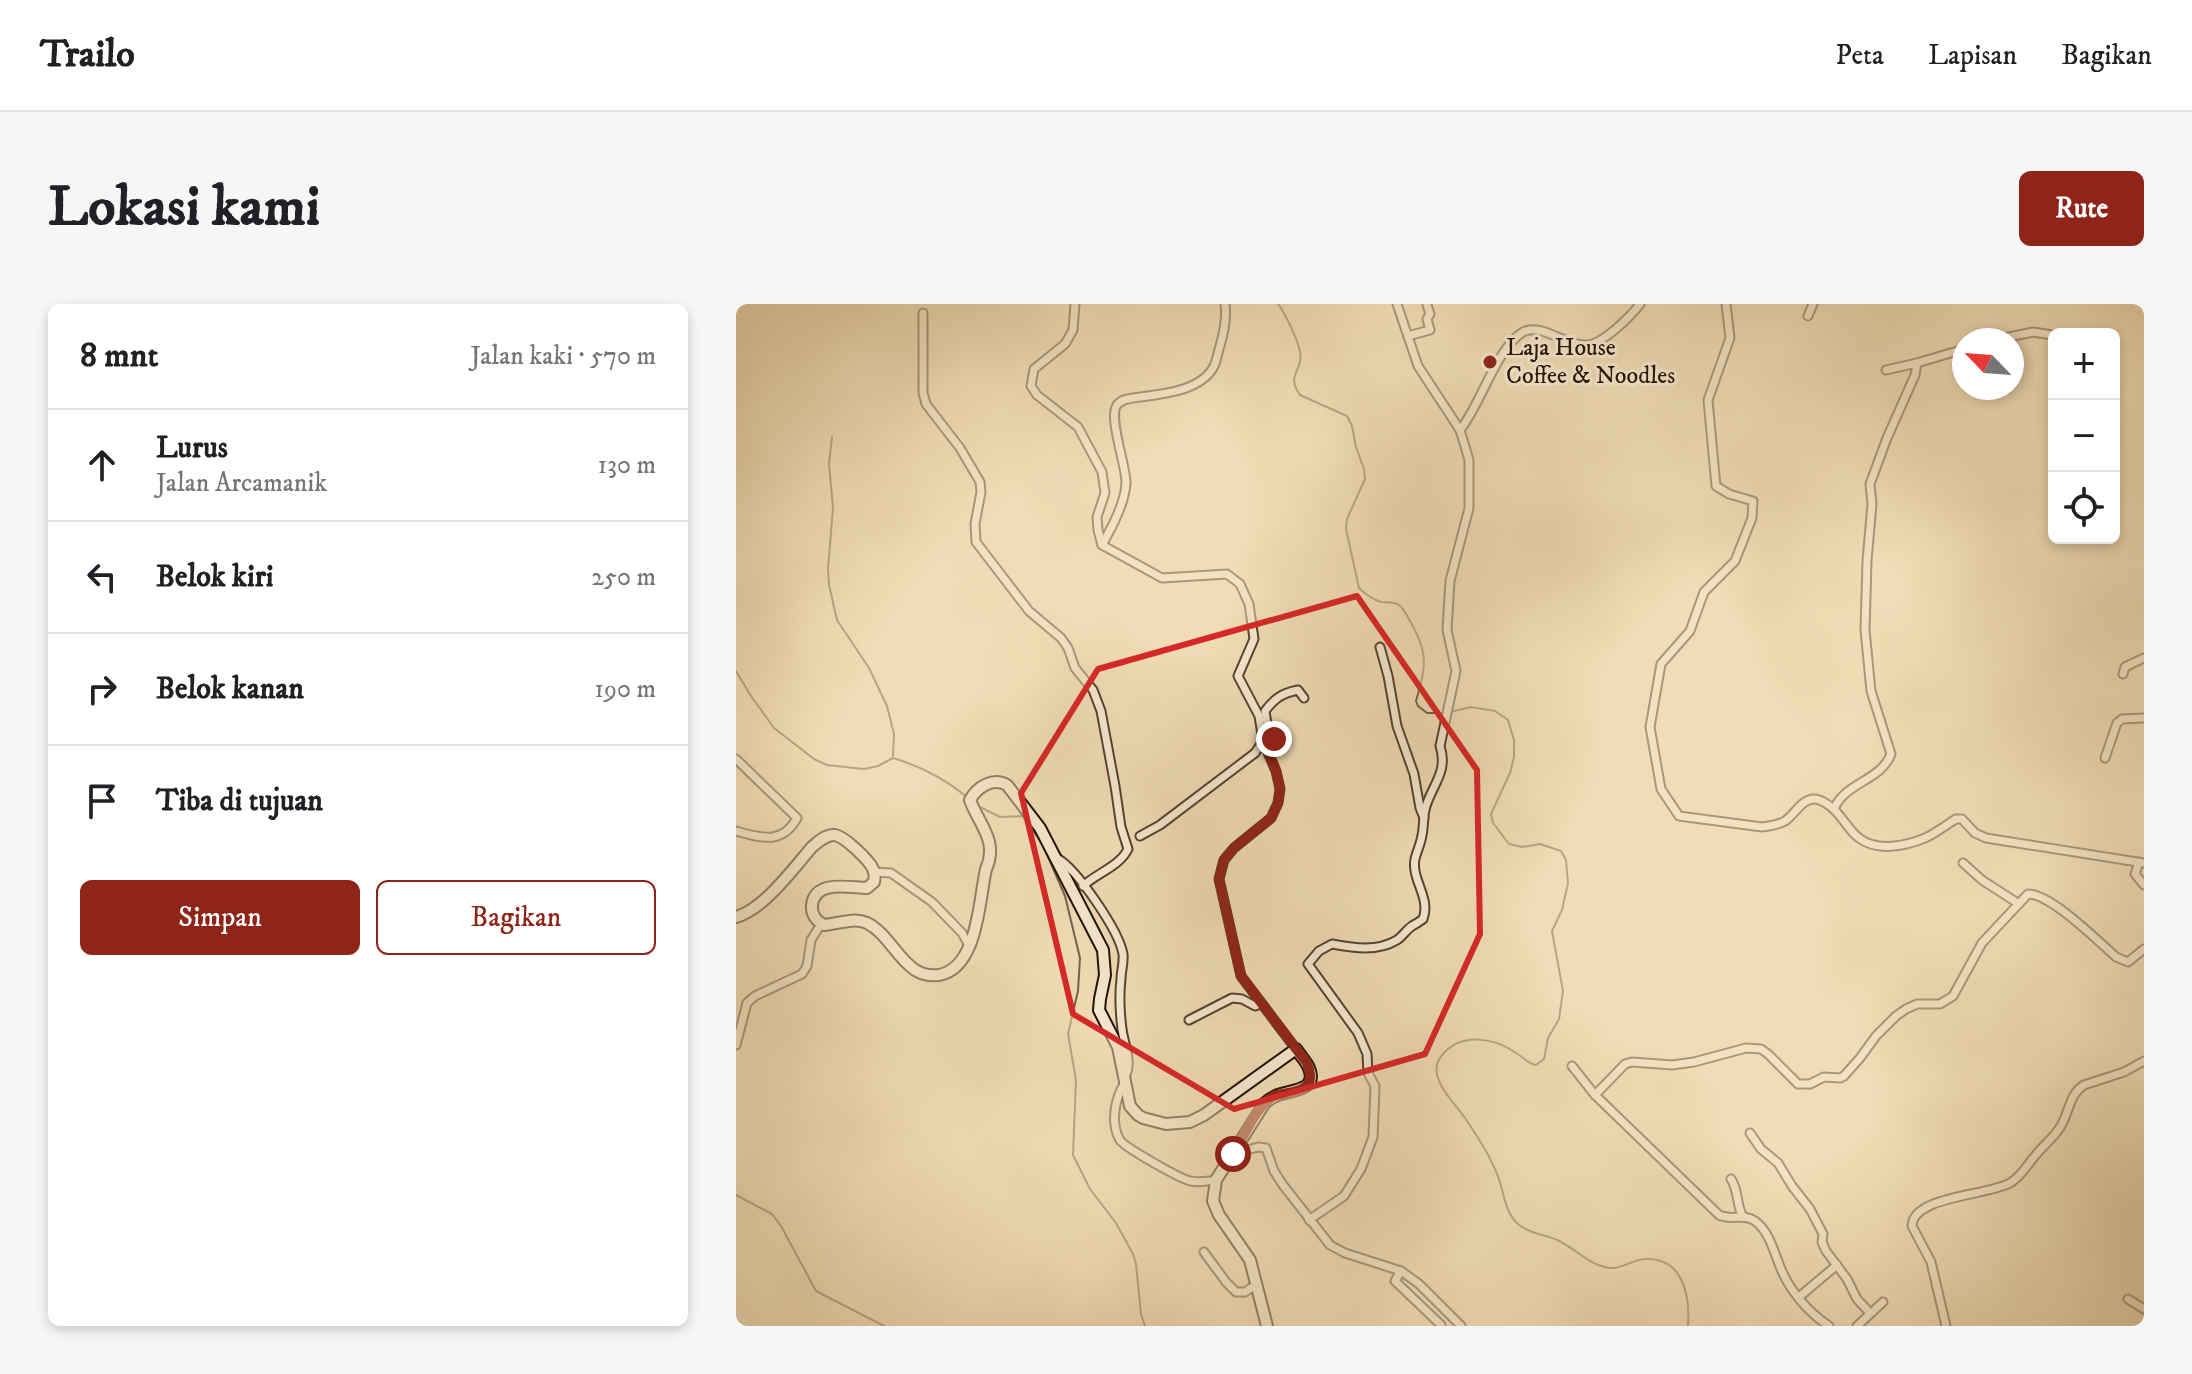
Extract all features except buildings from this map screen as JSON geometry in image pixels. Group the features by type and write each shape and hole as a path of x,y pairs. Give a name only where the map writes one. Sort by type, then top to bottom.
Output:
{"street":[{"path":"1075,304 1073,330 1065,344 1034,369 1031,386 1037,395 1078,427 1102,472 1105,493 1097,517 1102,545 1162,578 1227,574 1240,584 1249,604 1254,639 1238,676 1259,716 1263,741 1280,789 1271,818 1234,848 1224,860 1219,879 1241,976 1296,1049 1310,1071 1310,1079 1302,1089 1274,1097 1264,1104 1216,1180 1213,1194 1215,1208 1246,1252 1267,1326"},
{"path":"1102,545 1126,486 1124,460 1115,422 1116,408 1122,401 1178,390 1205,377 1215,364 1221,344 1226,320 1225,304"},
{"path":"1309,1220 1344,1196 1361,1169 1373,1137 1375,1086 1368,1073 1367,1054 1358,1033 1308,964 1319,951 1332,944 1357,948 1390,944 1423,919 1426,906 1416,877 1415,861 1425,809 1440,777 1443,753 1440,746 1456,671 1447,630 1450,581 1468,517 1469,460 1460,430 1418,366 1397,304"},
{"path":"1460,430 1471,416 1500,360 1520,334 1537,329 1573,343 1593,344 1640,304"},
{"path":"1726,304 1730,338 1708,400 1716,486 1729,494 1753,501 1752,518 1735,561 1704,592 1690,631 1661,664 1650,727 1661,789 1679,816 1773,826 1786,820 1811,798 1820,799 1834,809 1857,837 1869,845 1887,846 1927,837 1956,819 1962,819 1975,833 1986,838 2141,863 2135,874 2144,885"},
{"path":"1808,316 1813,304"},
{"path":"1408,336 1430,330 1427,305"},
{"path":"923,313 923,393 926,404 960,448 980,482 976,542 1029,611 1061,638 1075,668 1093,690 1101,711 1121,827 1128,849 1119,860 1083,886"},
{"path":"2024,334 2048,334"},
{"path":"1886,370 1952,353"},
{"path":"1834,809 1841,796 1883,767 1891,754 1871,691 1865,630 1872,504 1870,484 1915,375 1917,363"},
{"path":"1380,647 1397,726 1414,774 1425,820"},
{"path":"2123,674 2125,667 2144,658"},
{"path":"1270,756 1274,739 1268,730 1265,711 1284,693 1298,690 1304,698"},
{"path":"2105,758 2117,723 2122,719 2144,718"},
{"path":"1140,836 1160,825 1255,753 1263,741"},
{"path":"736,759 797,819 789,830 776,837 736,831"},
{"path":"736,917 759,906 812,847 828,836 838,836 869,863 874,872 874,882 870,887 825,888 813,901 816,920 821,924 867,923 911,967 928,975 953,970 970,947 989,862 988,836 970,803 975,792 993,782 1000,782 1007,785 1032,817 1103,950 1105,975 1099,1010 1116,1041 1130,1106 1138,1115 1166,1124 1184,1123 1204,1115 1296,1049"},
{"path":"1055,858 1063,862 1107,919 1123,956 1121,1026 1129,1067 1116,1112 1117,1131 1122,1143 1182,1179 1199,1182 1216,1180"},
{"path":"1963,863 1982,880 2019,904"},
{"path":"874,872 891,873 932,902 962,933 970,947"},
{"path":"1595,1095 1625,1064 1672,1065 1746,1048 1761,1049 1798,1084 1810,1084 1824,1077 1840,1078 1850,1071 1876,1036 1896,1016 1917,1004 1940,1004 1953,996 1982,943 2028,894 2039,896 2075,921 2123,961 2128,962 2144,949"},
{"path":"736,1045 747,1003 755,996 802,974 807,966 811,940 821,924"},
{"path":"1189,1020 1232,998 1255,1006 1261,1004"},
{"path":"1946,1326 1931,1262 1912,1226 1916,1213 1931,1204 1992,1191 2014,1180 2057,1132 2078,1088 2124,1072 2144,1061"},
{"path":"1572,1066 1595,1095 1719,1215 1728,1219 1743,1217 1755,1221 1774,1248 1785,1277 1799,1297 1812,1313 1829,1326"},
{"path":"1750,1133 1761,1149 1778,1163 1810,1209 1823,1234 1823,1246 1857,1299 1870,1313"},
{"path":"1233,1154 1258,1147 1266,1148 1274,1171 1330,1245 1401,1271 1419,1284 1461,1326"},
{"path":"1731,1179 1743,1217"},
{"path":"1204,1252 1236,1292 1242,1293 1257,1284"},
{"path":"1799,1297 1837,1265"},
{"path":"1401,1271 1395,1281 1441,1325"},
{"path":"2128,1299 2144,1309"},
{"path":"1857,1326 1883,1302"}],"highlighted area":[{"path":"1357,596 1477,770 1480,934 1425,1054 1234,1109 1073,1014 1021,793 1098,669"}],"waterway":[{"path":"1278,304 1299,347 1301,358 1294,382 1300,395 1347,416 1352,426 1365,479 1347,519 1346,529 1359,588 1381,602 1397,604 1404,611 1423,652 1424,669 1416,701 1427,713 1444,713"},
{"path":"832,437 829,464 833,508 829,585 837,620 869,668 887,706 894,734 893,756"},
{"path":"736,671 774,728 814,759 827,765 864,769 893,758 932,774 967,797"},
{"path":"1450,712 1471,707 1495,711 1508,720 1514,740 1514,757 1491,814 1493,823 1509,844 1522,847 1540,844 1561,851 1566,860 1568,883 1562,910 1552,931 1563,991 1559,1019 1548,1038 1544,1059 1536,1065 1508,1048 1489,1041 1459,1042 1440,1057 1436,1067 1439,1081 1487,1154 1507,1207 1518,1224 1557,1240 1603,1267 1615,1268 1646,1259 1669,1265 1677,1272 1686,1292 1688,1326"},
{"path":"978,806 1000,817 1022,816 1042,843 1065,896 1080,958 1078,991 1068,1034 1076,1080 1073,1155 1090,1189 1116,1223 1133,1254 1145,1326"},
{"path":"736,1195 772,1214 816,1291 884,1326"}],"place":[{"name":"Laja House Coffee & Noodles","path":"1490,362"}],"route":[{"path":"1233,1154 1264,1104 1281,1094 1302,1089 1311,1075 1307,1063 1241,976 1219,879 1224,860 1271,818 1278,803 1280,789 1270,756 1274,739"}]}
